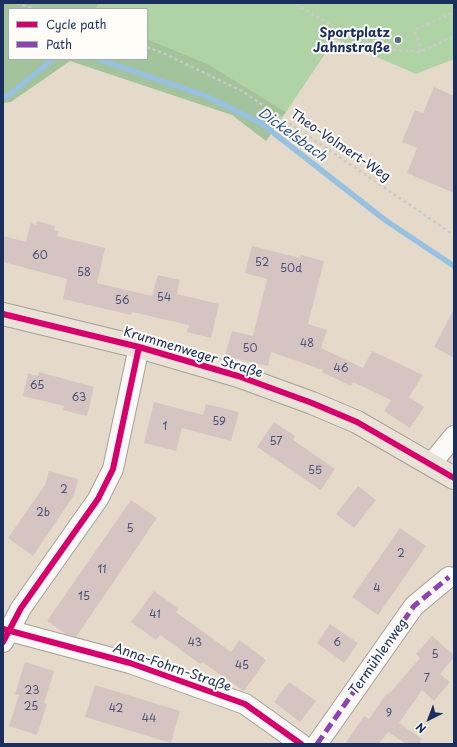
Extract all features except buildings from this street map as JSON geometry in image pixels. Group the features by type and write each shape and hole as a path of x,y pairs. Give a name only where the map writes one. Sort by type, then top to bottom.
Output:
{"main road":[{"name":"Krummenweger Straße","path":"3,314 139,347 238,376 312,403 357,422 454,478"}],"street":[{"path":"5,634 21,608 98,499 113,469 139,347"},
{"path":"431,464 454,436"},
{"name":"Termühlenweg","path":"317,744 414,606 449,577"},
{"name":"Anna-Fohrn-Straße","path":"5,634 130,663 245,704 301,744"}],"path":[{"path":"17,3 32,8"},
{"path":"297,3 300,7 341,31 385,49 421,52 454,36"},
{"path":"421,52 415,30 454,12"}],"green space":[{"path":"3,3 98,3 96,8 8,8 8,60 148,60 148,39 208,64 286,112 266,141 232,115 70,61 11,102 3,103"},
{"name":"Sportplatz Jahnstraße","path":"98,3 454,3 454,59 416,74 335,39 286,112 208,64 148,39 148,8 96,8"}],"waterway":[{"name":"Dickelsbach","path":"3,97 8,96 52,60"},
{"name":"Dickelsbach","path":"101,60 206,96 261,123 385,220 454,266"}],"marked path":[{"path":"317,744 414,606 449,577"}],"cycle path":[{"path":"3,314 139,347 238,376 312,403 357,422 454,478"},
{"path":"3,642 21,608 98,499 113,469 139,347"},
{"path":"3,629 130,663 245,704 301,744"}],"place":[{"name":"Sportplatz Jahnstraße","path":"398,40"}]}
